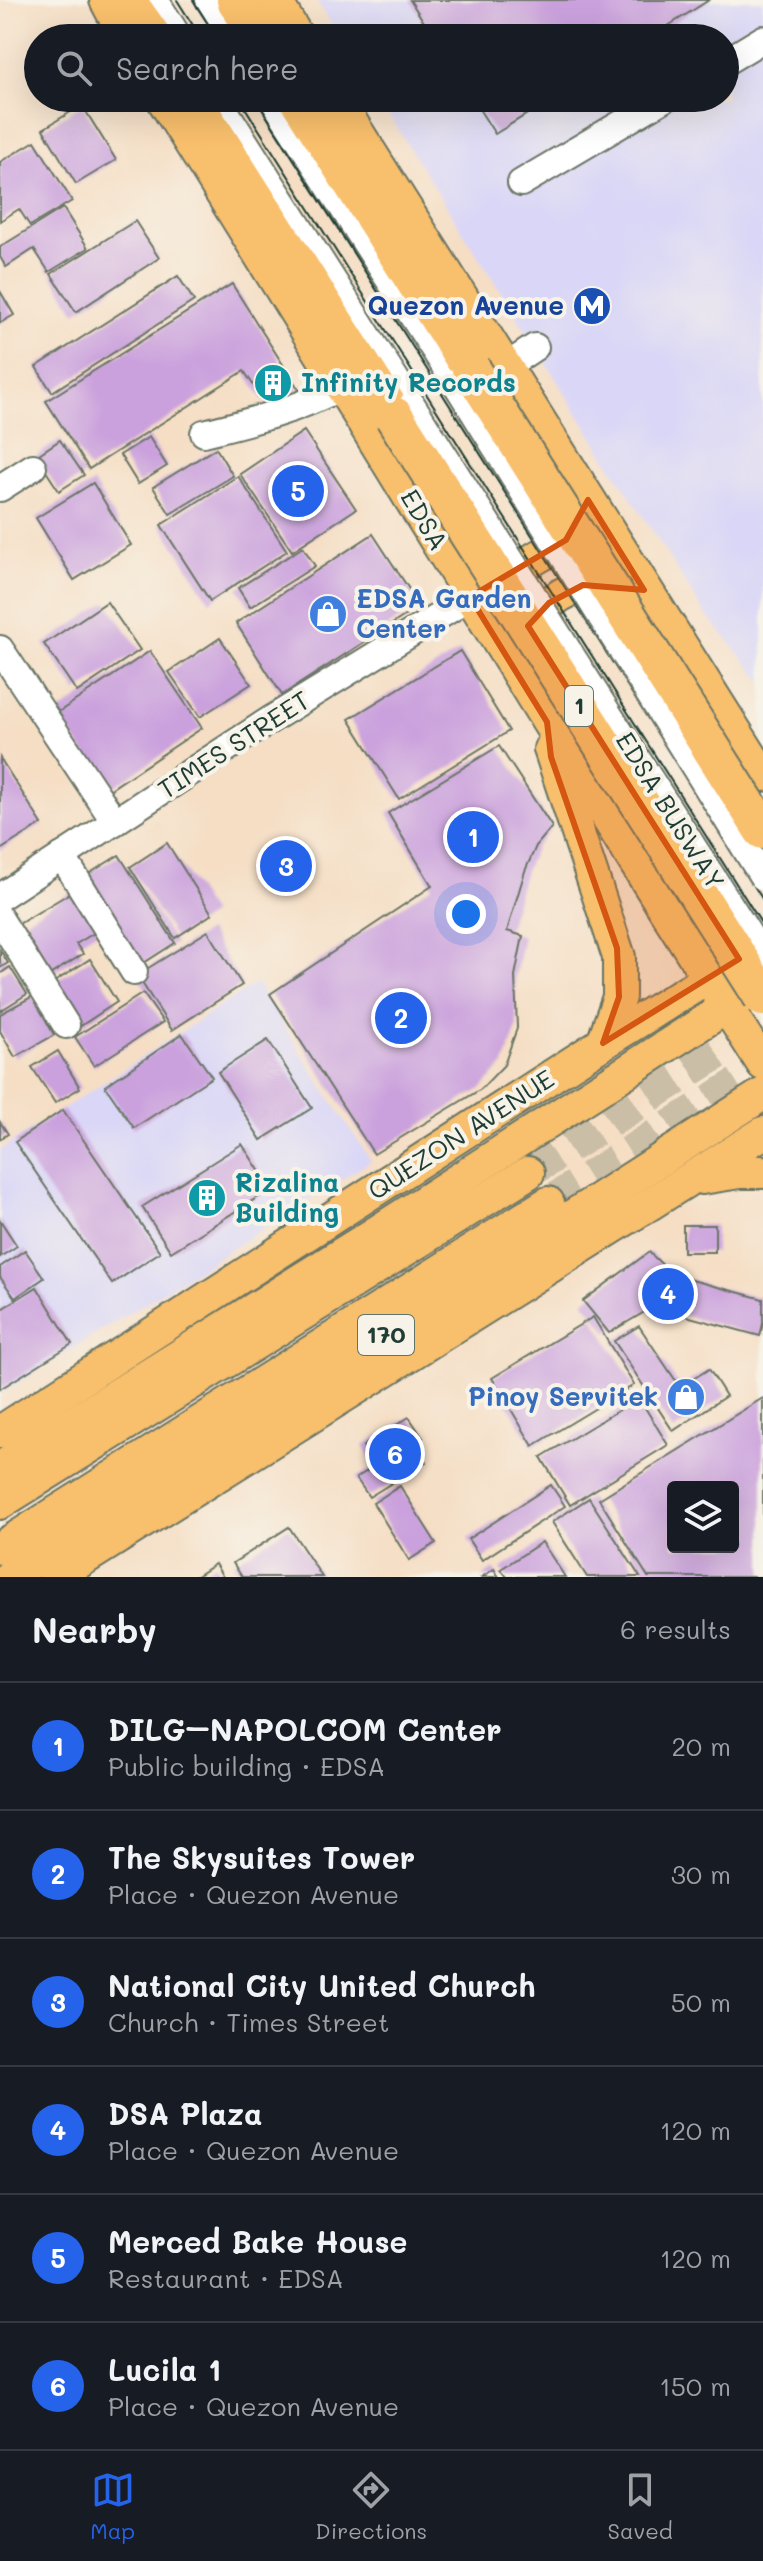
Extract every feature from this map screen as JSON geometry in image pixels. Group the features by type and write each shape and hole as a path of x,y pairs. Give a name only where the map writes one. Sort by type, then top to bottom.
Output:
{"highway":[{"path":"126,0 143,24"},
{"path":"236,0 251,24"},
{"name":"EDSA","path":"201,112 403,410 754,999"},
{"path":"307,112 477,373 763,830"}],"main road":[{"path":"106,0 119,24"},
{"path":"275,0 290,24"},
{"name":"EDSA","path":"171,112 547,722 717,972 754,999 763,1064"},
{"path":"343,112 477,373 588,500 763,775"},
{"path":"470,597 566,540 576,530 588,500"},
{"path":"513,669 524,632 535,616 565,592 602,582 644,590"},
{"path":"721,710 763,742"},
{"path":"547,722 551,757 619,957 619,997 603,1043"},
{"name":"QUEZON AVENUE","path":"0,1432 603,1043 763,944"},
{"name":"QUEZON AVENUE","path":"0,1468 754,999"},
{"name":"170","path":"9,1577 763,1094"},
{"name":"170","path":"55,1577 763,1133"},
{"path":"676,1186 714,1174 763,1172"},
{"name":"170","path":"0,1503 528,1173"},
{"name":"170","path":"0,1548 548,1203"}],"street":[{"path":"155,0 170,24"},
{"path":"209,0 225,24"},
{"path":"739,54 763,39"},
{"name":"EDSA BUSWAY","path":"225,112 403,410 763,957"},
{"name":"EDSA BUSWAY","path":"282,112 477,373 763,877"},
{"path":"521,183 641,112"},
{"path":"477,373 535,347"},
{"path":"204,433 278,415 311,403 342,386"},
{"path":"0,488 33,467"},
{"name":"TIMES STREET","path":"0,897 270,720 470,597"},
{"path":"0,649 115,822"},
{"path":"62,856 134,972"},
{"path":"0,919 66,1025"}],"highlighted area":[{"path":"588,500 644,590 583,585 549,603 528,626 739,959 603,1043 619,997 617,948 551,757 547,722 470,597 566,540"}],"shaded area":[{"path":"316,0 763,0 763,682 703,611 387,112 739,112 739,24 331,24"},
{"path":"256,983 371,1161 0,1394 0,1150"}],"building":[{"path":"410,0 709,0 671,24 425,24"},
{"path":"71,112 86,112 116,160 76,184 43,129"},
{"path":"481,112 530,112 495,134"},
{"path":"35,141 72,201 30,226 19,209 0,221 0,162"},
{"path":"63,208 88,248 49,272 34,249 6,267 0,257 0,247"},
{"path":"135,221 159,258 76,312 51,274"},
{"path":"178,276 194,301 52,392 36,367"},
{"path":"232,284 301,393 268,407 244,371 89,469 46,401"},
{"path":"0,291 14,315 0,323"},
{"path":"304,431 356,509 292,551 240,474"},
{"path":"149,437 167,466 138,484 120,455"},
{"path":"60,440 84,475 59,491 36,456"},
{"path":"216,448 233,476 170,514 153,487"},
{"path":"238,476 287,551 210,601 161,525"},
{"path":"93,483 131,545 74,580 36,518"},
{"name":"EDSA Garden Center","path":"373,534 420,606 282,695 236,623"},
{"path":"303,547 315,566 250,607 238,588"},
{"path":"107,602 140,650 77,692 44,644"},
{"path":"220,638 251,684 200,717 169,672"},
{"path":"150,651 202,728 109,790 57,713"},
{"path":"460,651 509,731 399,799 349,719"},
{"path":"499,746 552,827 536,846 525,871 507,931 523,936 515,976 517,1028 504,1065 481,1089 374,1154 270,994 432,886 388,813"},
{"path":"0,758 42,824 0,850"},
{"path":"167,843 212,914 175,938 130,867"},
{"path":"119,855 175,943 139,966 82,878"},
{"path":"75,890 99,930 76,944 83,954 43,979 12,928"},
{"path":"208,931 242,985 172,1030 137,975"},
{"path":"0,950 8,963 0,968"},
{"path":"90,959 117,1002 76,1029 48,986"},
{"path":"10,967 27,994 0,1011 0,974"},
{"path":"143,993 163,1022 94,1066 75,1037"},
{"path":"33,996 54,1035 15,1057 0,1031 0,1014"},
{"path":"182,1034 212,1077 134,1128 105,1086"},
{"path":"268,1040 312,1108 261,1140 218,1072"},
{"path":"58,1051 80,1088 55,1103 32,1067"},
{"path":"63,1110 160,1252 112,1284 15,1142"},
{"path":"0,1122 8,1134 0,1139"},
{"name":"Rizalina Building","path":"242,1144 271,1189 171,1252 142,1207"},
{"path":"0,1220 17,1246 0,1257"},
{"path":"683,1225 715,1225 715,1252 683,1252"},
{"path":"25,1250 44,1278 15,1298 0,1277 0,1267"},
{"path":"649,1252 673,1275 763,1299 760,1336 653,1307 609,1333 583,1301"},
{"path":"37,1287 72,1344 0,1389 0,1310"},
{"path":"593,1317 634,1385 533,1446 492,1378"},
{"path":"639,1326 680,1387 709,1369 726,1396 673,1431 614,1341"},
{"path":"639,1398 668,1445 570,1505 541,1457"},
{"path":"763,1398 763,1577 648,1577 599,1499"},
{"path":"409,1417 423,1438 415,1443 426,1462 369,1497 356,1478 375,1466 363,1446"},
{"path":"551,1485 565,1506 482,1560 468,1539"},
{"path":"400,1486 436,1543 409,1560 373,1503"},
{"path":"589,1498 640,1577 587,1577 552,1522"},
{"path":"289,1527 322,1577 242,1577 233,1563"},
{"path":"542,1542 565,1577 507,1577 501,1569"},
{"path":"215,1564 223,1577 195,1577"},
{"path":"494,1569 499,1577 482,1577"}],"tunnel":[{"path":"528,1173 763,1025"},
{"path":"548,1203 763,1067"}],"tram line":[{"path":"177,0 192,24"},
{"path":"193,0 208,24"},
{"path":"248,112 763,926"},
{"path":"264,112 763,900"}],"place":[{"name":"Quezon Avenue","path":"592,306"},
{"name":"Infinity Records","path":"273,383"},
{"name":"Merced Bake House","path":"298,491"},
{"name":"EDSA Garden Center","path":"328,614"},
{"name":"DILG–NAPOLCOM Center","path":"473,837"},
{"name":"National City United Church","path":"286,866"},
{"name":"The Skysuites Tower","path":"401,1018"},
{"name":"Rizalina Building","path":"207,1198"},
{"name":"DSA Plaza","path":"668,1294"},
{"name":"Pinoy Servitek","path":"686,1397"},
{"name":"Lucila 1","path":"395,1454"}]}
